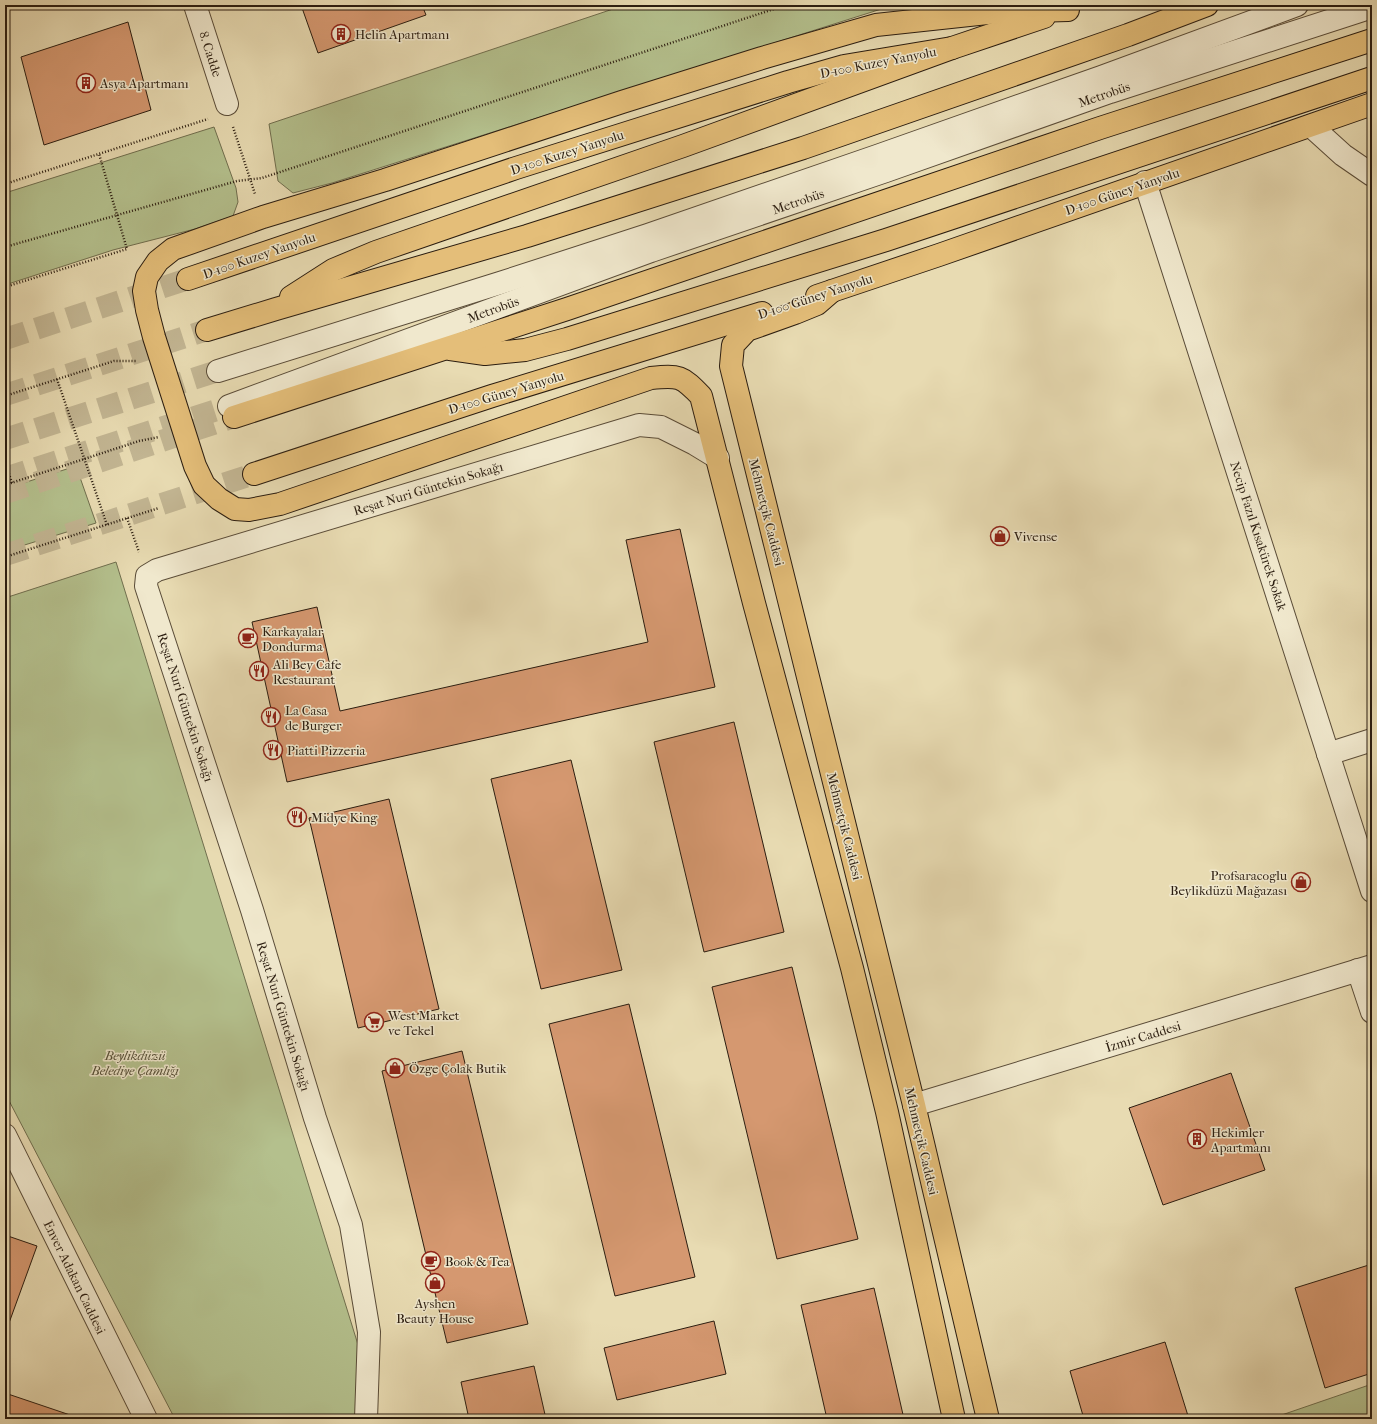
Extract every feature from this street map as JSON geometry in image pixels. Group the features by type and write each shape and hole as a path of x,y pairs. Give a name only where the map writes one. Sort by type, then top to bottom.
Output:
{"main road":[{"path":"206,330 527,236 795,151 1128,35 1207,5"},
{"path":"276,309 296,293 333,270 376,252 683,146 952,48 1074,7"},
{"path":"954,1419 887,1112 852,968 754,603 701,396 687,382 672,376 651,378 280,504 249,510 235,509 219,499 204,485 195,466 147,310 144,291 147,277 158,261 173,249 263,217 385,180 674,86 876,25 997,12 1074,7"},
{"path":"231,412 567,309 1100,128 1372,40"},
{"name":"D-100 Kuzey Yanyolu","path":"188,279 516,168 788,82 844,66 952,48"},
{"path":"442,348 485,354 525,350 567,339 886,240 1372,78"},
{"name":"D-100 Güney Yanyolu","path":"254,474 492,396 832,291 939,256 1145,182 1312,126 1372,104"},
{"name":"Mehmetçik Caddesi","path":"832,291 817,304 747,330 733,345 731,366 914,1105 988,1419"},
{"path":"887,1112 914,1105"}],"street":[{"name":"8. Cadde","path":"195,5 228,108"},
{"name":"Metrobüs","path":"218,371 648,235 1012,109 1296,5"},
{"name":"Metrobüs","path":"231,412 651,251 886,171 1110,92 1372,7"},
{"path":"1312,126 1343,155 1372,175"},
{"name":"Necip Fazıl Kısakürek Sokak","path":"1145,182 1372,891"},
{"name":"Reşat Nuri Güntekin Sokağı","path":"366,1419 369,1332 351,1225 315,1118 252,910 146,586 147,576 157,570 639,425 661,427 695,444 718,458"},
{"path":"1328,754 1372,740"},
{"path":"1365,968 1372,1012"},
{"name":"İzmir Caddesi","path":"914,1105 1365,968"},
{"name":"Enver Adakan Caddesi","path":"5,1135 146,1419"}],"path":[{"path":"5,247 237,181 262,178 786,5"},
{"path":"5,184 99,154 228,108 263,217"},
{"path":"5,287 127,249 99,154"},
{"path":"5,396 114,361 162,361"},
{"path":"57,379 108,525"},
{"path":"5,485 139,442"},
{"path":"5,462 12,482"},
{"path":"5,557 159,508"},
{"path":"127,518 147,576"}],"green space":[{"path":"625,5 894,5 332,183 293,193 278,181 269,124"},
{"path":"214,127 236,188 238,202 233,216 195,229 113,250 5,285 5,193"},
{"path":"76,466 96,523 5,551 5,489"},
{"name":"Beylikdüzü Belediye Çamlığı","path":"116,562 359,1348 356,1419 175,1419 5,1093 5,598"},
{"path":"1372,1384 1372,1419 1270,1419"}],"building":[{"name":"Helin Apartmanı","path":"301,5 422,5 426,15 318,53"},
{"name":"Asya Apartmanı","path":"128,22 151,110 44,145 21,57"},
{"path":"680,529 715,687 287,782 252,622 317,607 340,711 648,642 626,540"},
{"path":"734,722 784,932 704,952 654,742"},
{"path":"571,760 622,970 541,989 491,779"},
{"path":"389,799 439,1009 358,1028 309,818"},
{"path":"792,967 858,1239 777,1259 712,987"},
{"path":"629,1004 695,1277 615,1296 549,1024"},
{"path":"462,1051 528,1324 447,1343 382,1071"},
{"name":"Hekimler Apartmanı","path":"1231,1073 1265,1170 1163,1205 1129,1108"},
{"path":"5,1235 37,1246 5,1334"},
{"path":"1372,1264 1372,1373 1325,1388 1295,1288"},
{"path":"874,1288 904,1419 827,1419 801,1305"},
{"path":"714,1321 726,1374 617,1400 604,1348"},
{"path":"1165,1342 1189,1419 1084,1419 1070,1371"},
{"path":"534,1366 546,1419 469,1419 461,1382"},
{"path":"5,1393 79,1418 79,1419 5,1419"}],"tunnel":[{"path":"5,339 188,279"},
{"path":"5,395 207,330"},
{"path":"5,439 218,371"},
{"path":"5,478 229,406"},
{"path":"5,493 234,417"},
{"path":"5,555 254,474"}],"place":[{"name":"Helin Apartmanı","path":"341,34"},
{"name":"Asya Apartmanı","path":"86,83"},
{"name":"Vivense","path":"1000,536"},
{"name":"Karkayalar Dondurma","path":"248,638"},
{"name":"Ali Bey Cafe Restaurant","path":"259,671"},
{"name":"La Casa de Burger","path":"271,717"},
{"name":"Piatti Pizzeria","path":"273,750"},
{"name":"Midye King","path":"297,817"},
{"name":"Profsaracoglu Beylikdüzü Mağazası","path":"1301,882"},
{"name":"West Market ve Tekel","path":"374,1022"},
{"name":"Özge Çolak Butik","path":"395,1068"},
{"name":"Hekimler Apartmanı","path":"1197,1139"},
{"name":"Book & Tea","path":"431,1261"},
{"name":"Ayshen Beauty House","path":"435,1283"}]}
